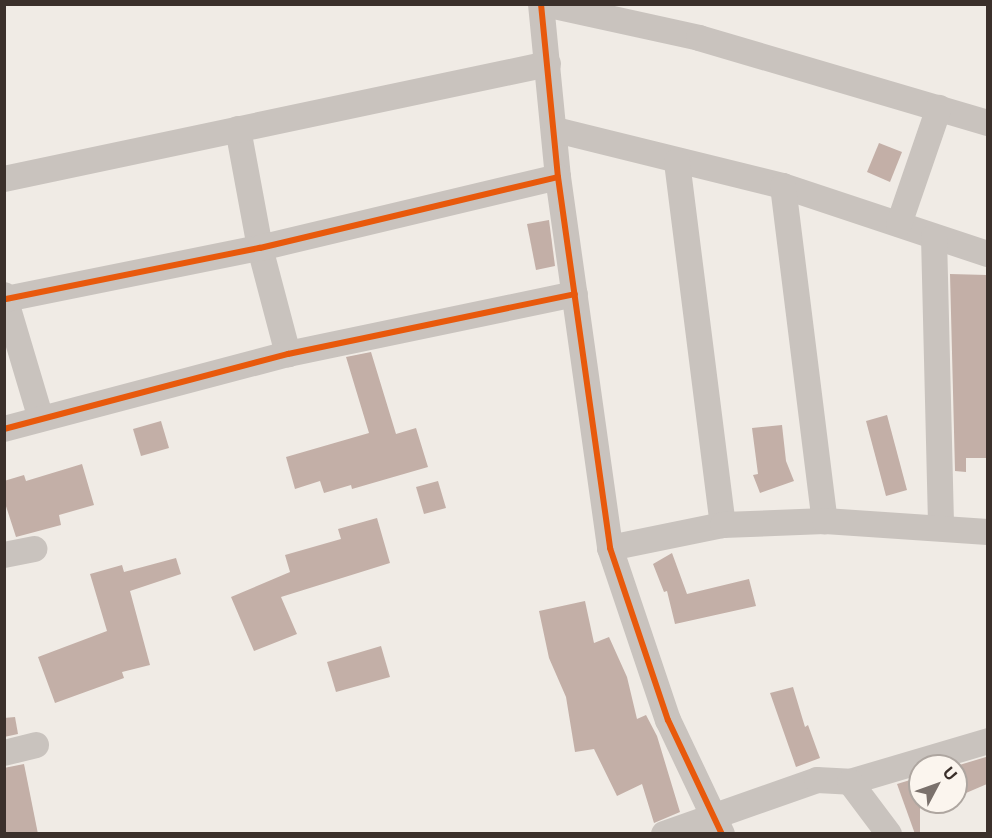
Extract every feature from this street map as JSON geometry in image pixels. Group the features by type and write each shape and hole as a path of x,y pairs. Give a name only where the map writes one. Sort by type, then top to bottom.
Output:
{"street":[{"path":"717,826 668,720 610,548 558,177 556,130 543,4 699,38 987,123"},
{"path":"4,180 548,64"},
{"path":"899,224 939,108"},
{"path":"238,129 260,248 288,354"},
{"path":"556,130 677,162 783,186 987,254"},
{"path":"677,162 723,525"},
{"path":"42,419 5,297 260,248 558,177"},
{"path":"783,186 825,521"},
{"path":"934,237 941,528"},
{"path":"4,429 288,354 575,294"},
{"path":"610,548 723,525 825,521 987,532"},
{"path":"4,555 34,549"},
{"path":"664,834 717,826 817,780 850,782 987,741"},
{"path":"4,753 36,745"},
{"path":"850,782 890,834"}],"building":[{"path":"879,143 902,152 890,182 867,172"},
{"path":"549,220 555,266 536,270 527,224"},
{"path":"950,274 987,275 987,458 966,458 966,472 955,471"},
{"path":"371,352 396,434 416,428 428,467 352,489 351,485 324,493 320,481 295,489 286,457 369,433 346,357"},
{"path":"887,415 907,490 886,496 866,421"},
{"path":"161,421 169,448 141,456 133,429"},
{"path":"782,425 786,461 794,481 760,493 753,475 758,474 752,428"},
{"path":"82,464 94,505 59,515 61,525 16,537 4,500 4,481 24,475 26,481"},
{"path":"438,481 446,508 424,514 416,487"},
{"path":"377,518 390,563 281,597 297,634 254,651 231,597 290,572 285,555 341,539 338,529"},
{"path":"672,553 687,594 749,579 756,606 675,624 667,591 664,592 653,564"},
{"path":"176,558 181,574 130,591 150,665 122,672 124,678 55,703 38,657 107,631 90,574 122,565 124,572"},
{"path":"585,601 594,643 609,637 627,677 637,719 646,715 657,736 680,812 654,823 642,784 617,796 594,749 575,752 566,697 549,658 539,611"},
{"path":"381,646 390,677 336,692 327,662"},
{"path":"793,687 805,727 808,725 820,758 796,767 770,693"},
{"path":"15,717 18,734 4,737 4,718"},
{"path":"986,757 987,784 968,792 968,762"},
{"path":"24,764 38,834 4,834 4,768"},
{"path":"908,781 908,814 920,814 920,834 915,834 897,784"}],"cycle path":[{"path":"541,4 558,177 610,548 668,720 722,834"},
{"path":"6,299 260,248 558,177"},
{"path":"4,429 288,354 575,294"}]}
